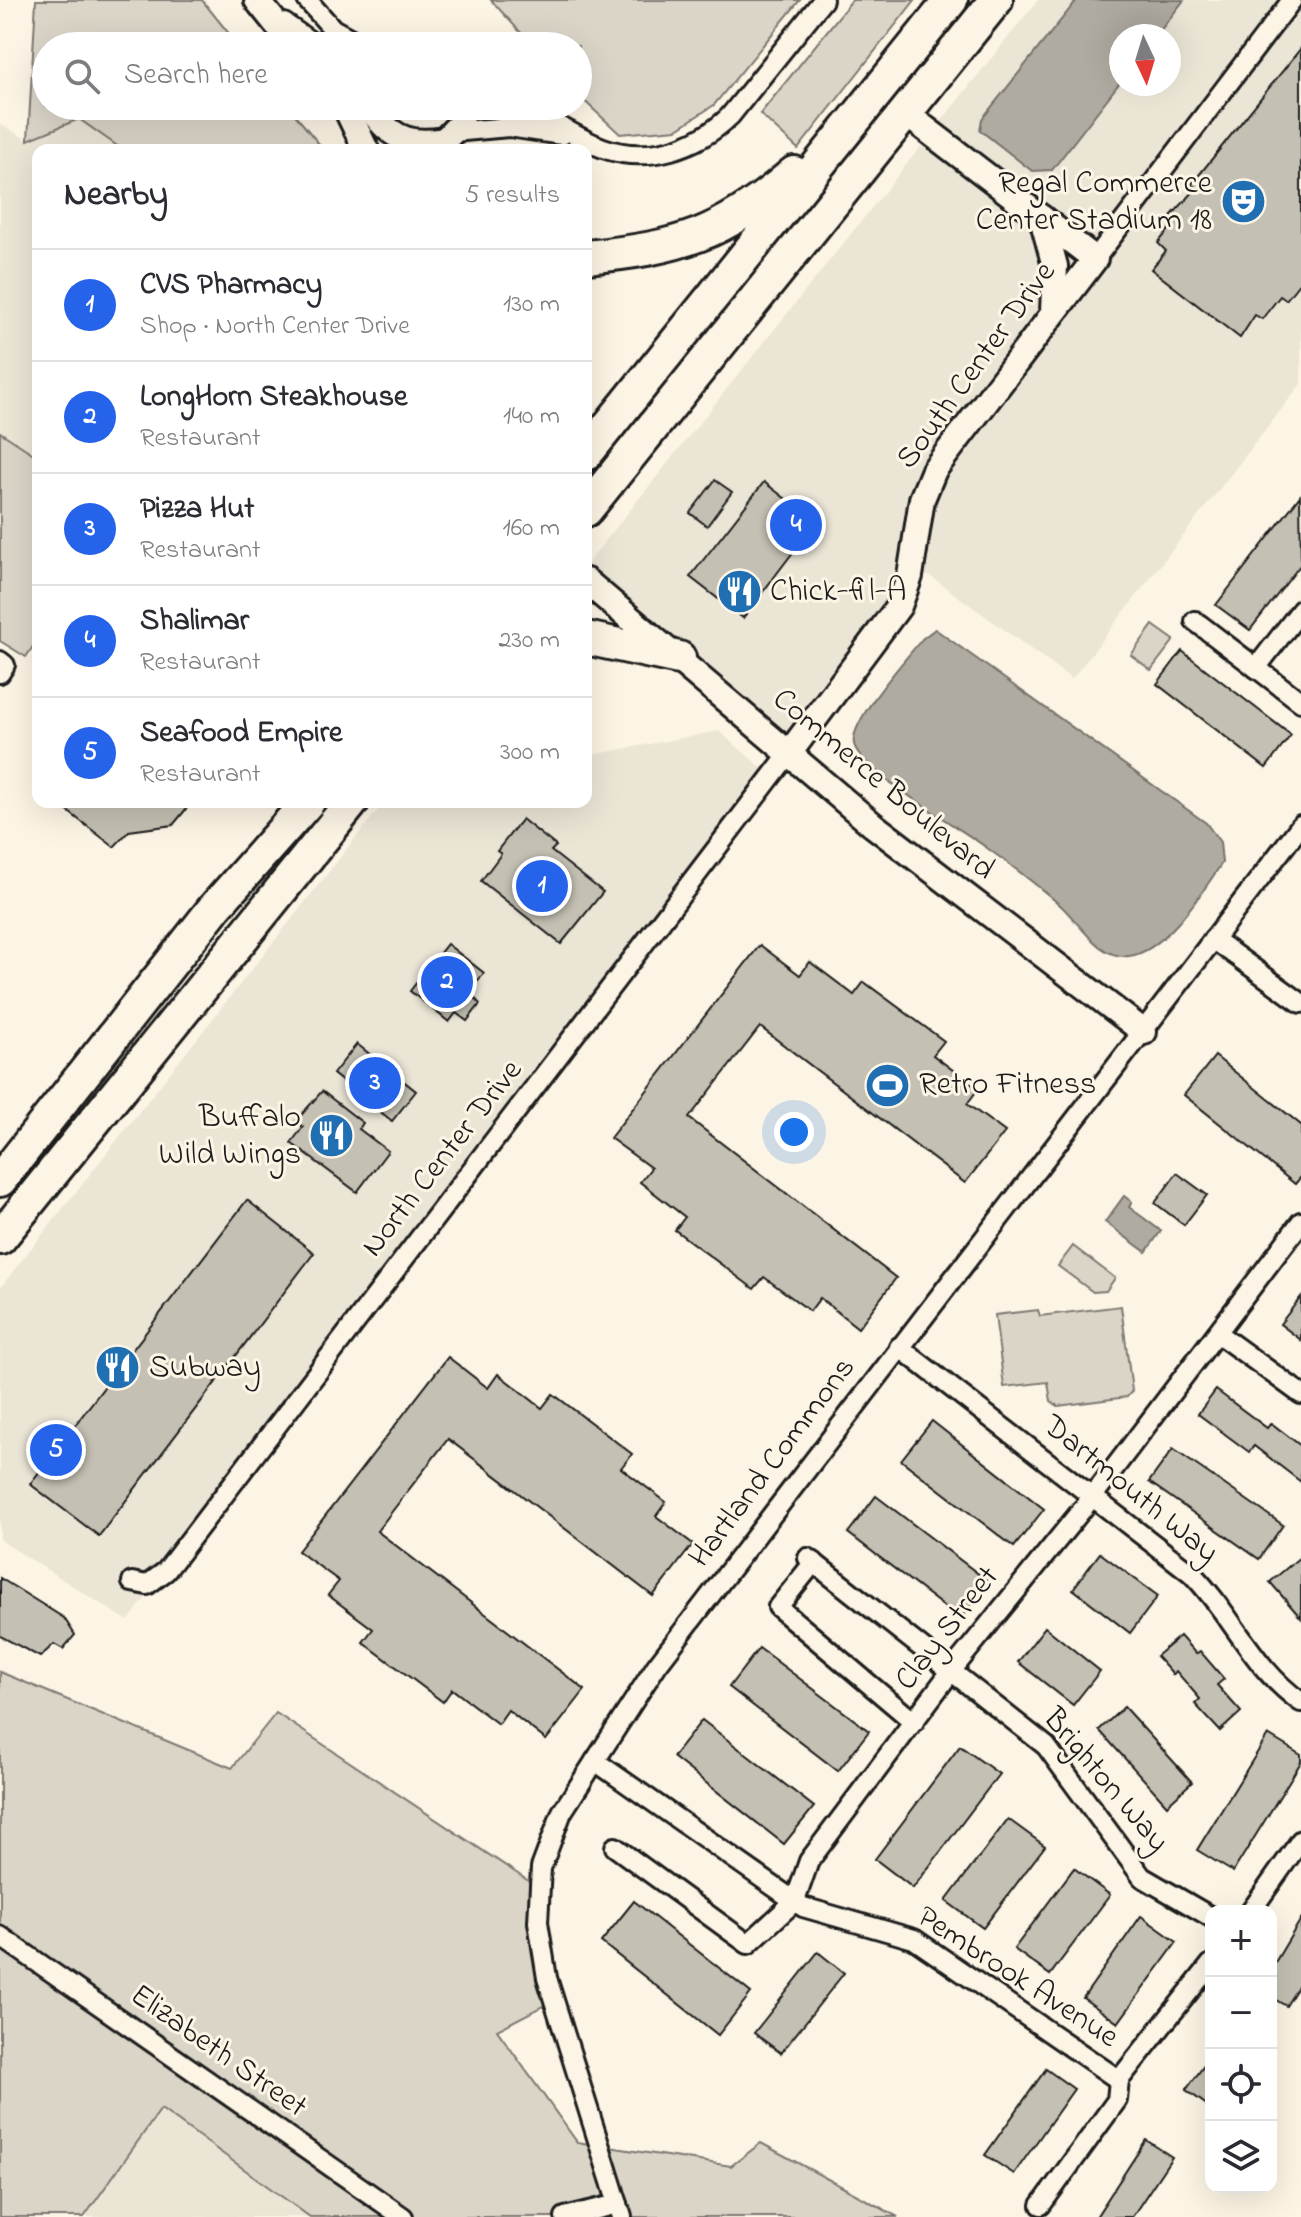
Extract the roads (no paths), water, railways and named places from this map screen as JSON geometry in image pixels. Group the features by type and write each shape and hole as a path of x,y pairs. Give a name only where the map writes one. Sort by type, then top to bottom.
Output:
{"highway":[{"path":"592,447 951,0"},
{"path":"592,503 996,0"},
{"path":"592,256 669,246 733,220 768,195 857,118"},
{"path":"592,639 679,658"},
{"path":"0,1180 215,907 303,808"},
{"path":"0,1238 347,808"}],"street":[{"path":"258,0 283,32"},
{"path":"258,0 299,32"},
{"path":"307,0 338,32"},
{"path":"546,120 614,151 641,154 666,151 702,138 730,116 823,0"},
{"name":"South Center Drive","path":"790,752 899,606 910,576 922,499 934,470 1292,0"},
{"path":"905,113 1095,259"},
{"path":"352,120 363,144"},
{"path":"377,120 379,144"},
{"path":"382,120 390,132 405,141 444,141 522,128 587,141"},
{"path":"444,141 457,120"},
{"path":"1042,218 1055,266 1053,312"},
{"name":"Commerce Boulevard","path":"592,586 873,825 1144,1032"},
{"path":"1256,668 1301,610"},
{"path":"1195,621 1301,702"},
{"name":"North Center Drive","path":"132,1582 147,1585 166,1571 790,752"},
{"name":"Hartland Commons","path":"620,2211 547,1978 538,1922 541,1868 562,1812 657,1665 1301,825"},
{"path":"1213,939 1301,1003"},
{"name":"Clay Street","path":"615,1847 748,1944 795,1901 809,1861 952,1670 1093,1496 1301,1222"},
{"path":"1217,1333 1301,1394"},
{"name":"Dartmouth Way","path":"899,1347 1191,1573 1219,1604 1261,1667 1301,1702"},
{"name":"Brighton Way","path":"914,1722 778,1607 811,1560 1046,1746 1142,1877 1205,1914"},
{"name":"Pembrook Avenue","path":"595,1761 803,1907 914,1939 1119,2080"},
{"path":"1255,1905 1301,1840"},
{"name":"Elizabeth Street","path":"0,1936 403,2217"},
{"path":"1041,2205 1117,2100 1119,2080 1205,1972"},
{"path":"565,2217 620,2211"}],"place":[{"name":"Regal Commerce Center Stadium 18","path":"1243,202"},
{"name":"Shalimar","path":"796,525"},
{"name":"Chick-fil-A","path":"739,592"},
{"name":"CVS Pharmacy","path":"542,886"},
{"name":"LongHorn Steakhouse","path":"447,982"},
{"name":"Pizza Hut","path":"375,1083"},
{"name":"Retro Fitness","path":"888,1085"},
{"name":"Buffalo Wild Wings","path":"332,1136"},
{"name":"Subway","path":"118,1368"},
{"name":"Seafood Empire","path":"56,1450"}]}
